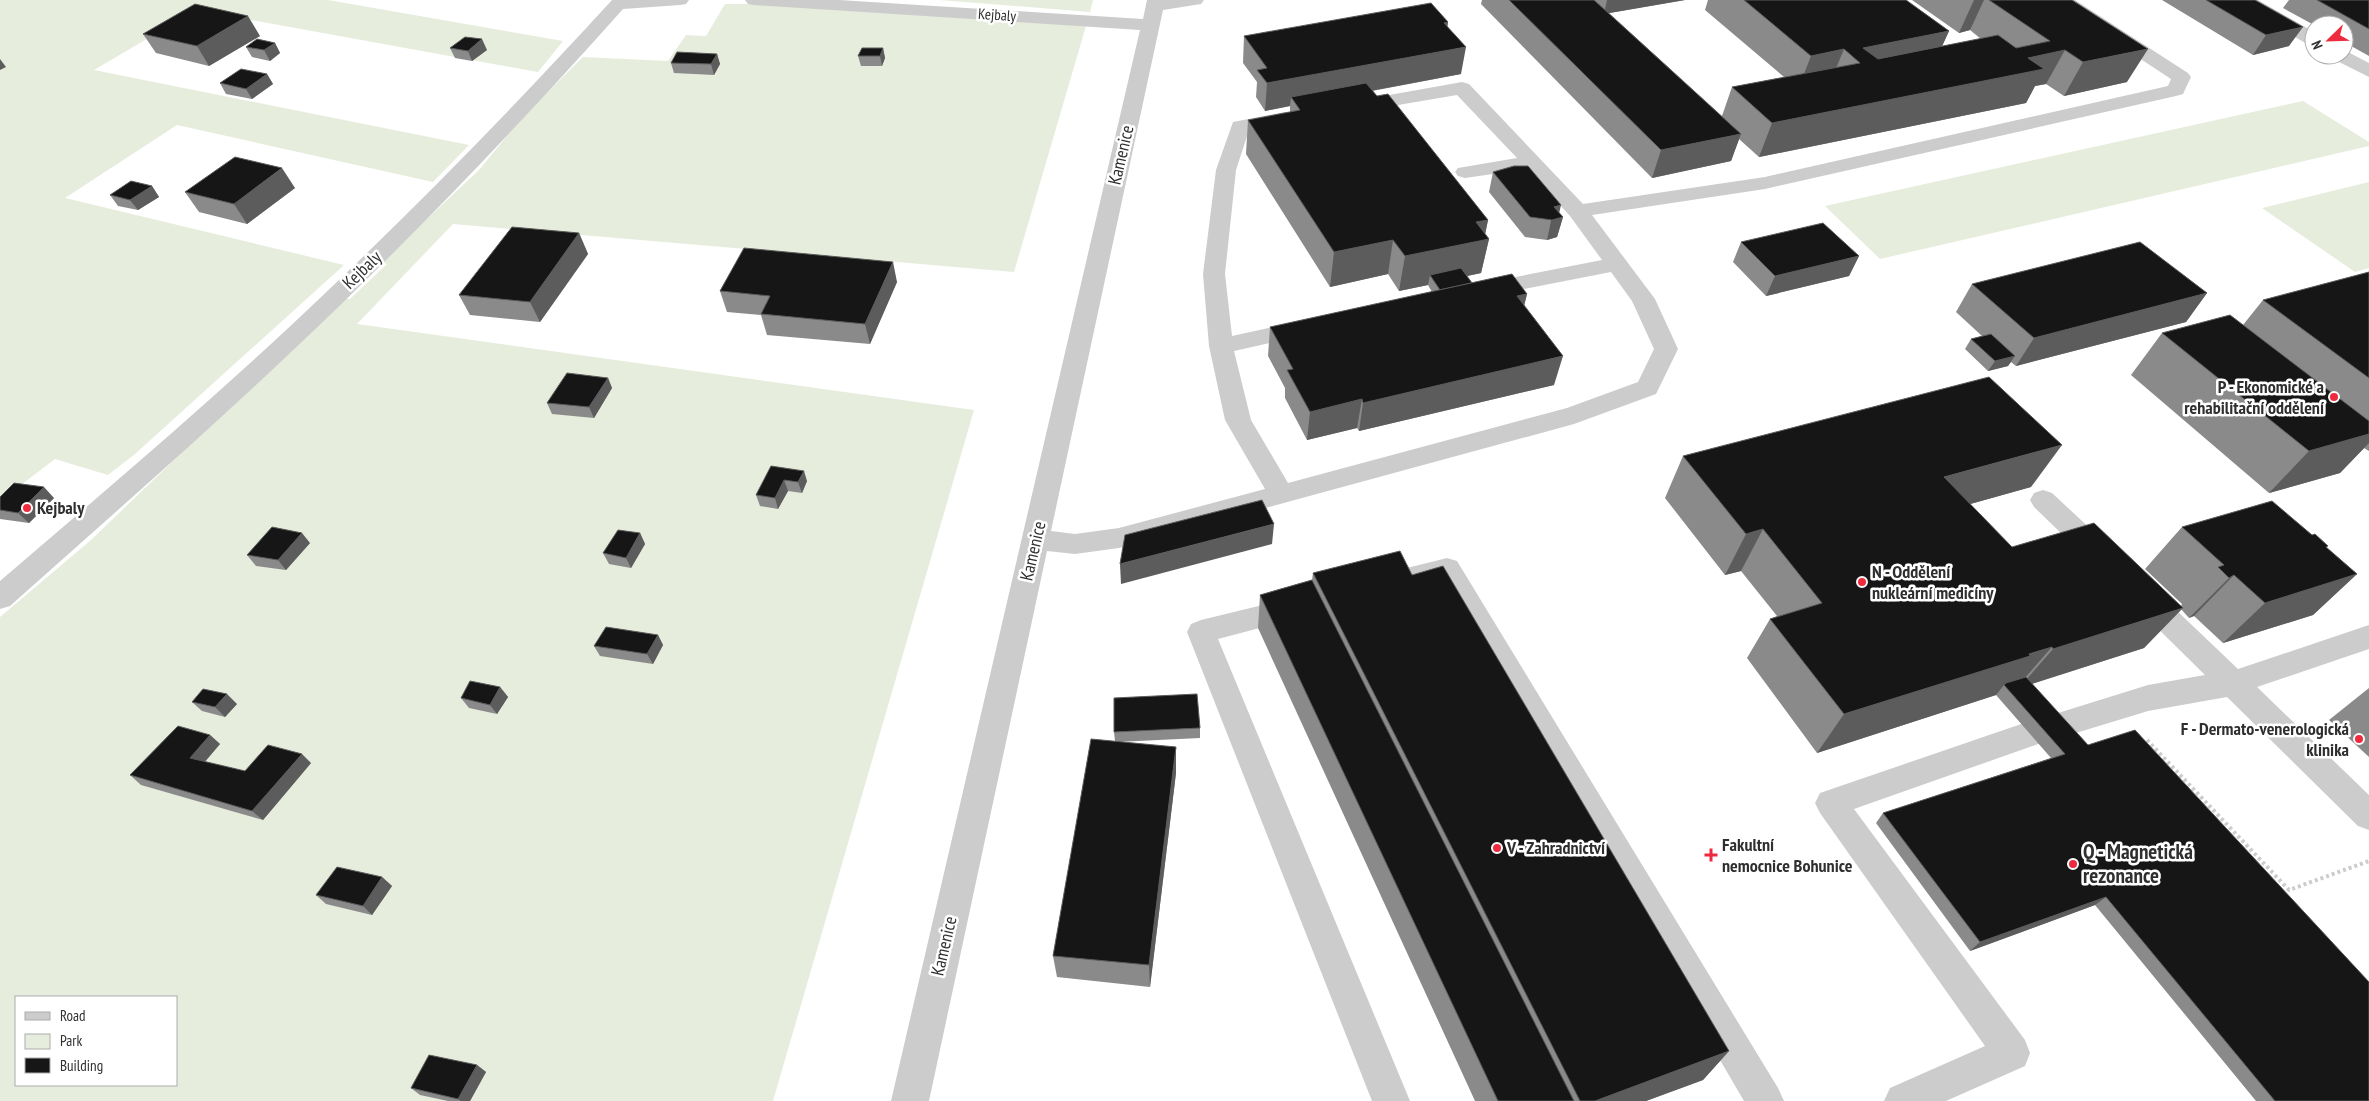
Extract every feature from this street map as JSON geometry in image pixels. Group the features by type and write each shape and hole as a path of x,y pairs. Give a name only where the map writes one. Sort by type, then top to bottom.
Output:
{"street":[{"name":"Kejbaly","path":"0,598 229,396 364,269 464,169 620,2 680,0"},
{"name":"Kejbaly","path":"754,0 1154,10 1195,0"},
{"path":"1578,210 1765,183 2176,90 2180,77 2063,0"},
{"path":"2245,0 2304,34"},
{"name":"Kamenice","path":"910,1101 1154,10"},
{"path":"2354,63 2369,72"},
{"path":"1036,540 1075,544 1119,538 1574,415 1647,388 1666,349 1643,299 1578,210 1462,88 1335,110"},
{"path":"1281,494 1238,420 1221,346 1214,274 1226,170 1240,126 1306,115"},
{"path":"1465,172 1532,162"},
{"path":"1466,294 1616,264"},
{"path":"1221,346 1326,324"},
{"path":"2043,500 2234,683 2369,816"},
{"path":"1381,586 1447,569 1765,1101"},
{"path":"1324,600 1201,632 1391,1101"},
{"path":"1913,1099 2012,1053 1831,803 2042,730 2148,698 2234,683 2369,637"}],"path":[{"path":"2116,708 2289,890"},
{"path":"2283,898 2289,890 2369,861"}],"green space":[{"path":"0,0 328,0 563,41 538,72 196,10 94,70 469,145 433,182 177,125 65,198 344,265 135,454 108,475 55,459 0,501"},
{"path":"939,0 1093,0 1090,12"},
{"path":"725,4 754,4 1086,26 1014,272 453,224 357,324 974,410 773,1101 0,1101 0,617 91,540 342,298 350,299 387,264 381,262 479,170 525,114 583,57 668,61 686,35 706,36"},
{"path":"2303,101 2369,142 2369,146 1880,259 1825,206"},
{"path":"2369,182 2369,268 2355,272 2262,208"}],"building":[{"path":"1509,0 1594,0 1741,134 1661,150"},
{"path":"1744,0 1906,0 1949,31 1863,48 1878,59 1998,35 2016,48 2050,41 1989,0 2072,0 2148,49 2083,62 2065,50 2028,58 2044,69 1772,123 1732,87 1860,63 1844,49 1811,56"},
{"path":"2206,0 2255,0 2303,27 2266,35"},
{"path":"2317,0 2369,0 2369,29 2354,21 2354,15 2344,15"},
{"path":"1431,3 1448,22 1444,23 1466,47 1267,83 1257,70 1267,68 1244,36"},
{"path":"195,4 248,16 197,46 143,34"},
{"path":"465,37 482,39 468,51 450,48"},
{"path":"257,39 275,43 264,50 246,47"},
{"path":"862,48 883,48 880,56 858,56"},
{"path":"677,52 717,54 711,64 671,63"},
{"path":"241,69 267,74 246,89 220,83"},
{"path":"1366,83 1377,96 1388,94 1488,220 1476,222 1489,239 1405,256 1393,240 1334,252 1248,120 1300,110 1291,97"},
{"path":"235,157 282,168 234,204 185,192"},
{"path":"1514,166 1528,166 1561,205 1554,207 1563,217 1552,220 1530,217 1493,172"},
{"path":"131,181 152,186 130,200 110,195"},
{"path":"1823,223 1859,256 1775,276 1741,242"},
{"path":"512,227 579,233 530,302 459,295"},
{"path":"2140,242 2207,293 2034,338 1972,284"},
{"path":"744,248 893,262 865,324 761,314 770,296 720,291"},
{"path":"1461,268 1472,283 1440,290 1430,275"},
{"path":"2369,272 2369,378 2263,300"},
{"path":"1512,274 1527,294 1517,296 1563,356 1363,403 1362,399 1310,412 1287,370 1293,369 1270,327"},
{"path":"2230,315 2369,421 2369,434 2309,451 2162,333"},
{"path":"1991,334 2015,356 1995,361 1971,339"},
{"path":"567,373 608,378 589,407 547,403"},
{"name":"N - Oddělení nukleární medicíny","path":"1989,377 2062,445 1944,477 2012,547 2094,523 2183,608 2053,649 2052,647 2029,654 2030,656 1844,714 1770,619 1822,603 1763,529 1746,534 1683,456"},
{"path":"771,466 804,471 798,482 784,480 775,498 756,495"},
{"path":"14,483 44,487 18,513 0,510 0,497"},
{"path":"1262,500 1274,524 1120,564 1125,535"},
{"path":"2272,501 2312,535 2315,534 2328,546 2326,547 2357,574 2265,603 2234,575 2229,578 2218,567 2224,565 2182,527"},
{"path":"272,527 302,533 278,560 247,555"},
{"path":"618,530 640,533 626,558 603,553"},
{"name":"V - Zahradnictví","path":"1400,551 1412,575 1443,566 1729,1051 1595,1101 1580,1101 1313,573"},
{"path":"1312,580 1574,1101 1498,1101 1260,595"},
{"path":"606,627 658,635 647,654 594,646"},
{"name":"Q - Magnetická rezonance","path":"2026,677 2088,745 2135,730 2369,982 2369,1101 2275,1101 2106,897 1980,942 1883,813 2065,754 2004,685"},
{"path":"470,681 500,687 490,705 461,698"},
{"path":"203,689 227,694 215,707 192,702"},
{"path":"1197,694 1200,728 1114,732 1114,698"},
{"path":"178,726 210,735 190,758 245,771 268,745 302,754 252,811 130,775"},
{"path":"1091,739 1176,747 1149,965 1053,956"},
{"path":"337,867 382,877 363,906 316,895"},
{"path":"429,1055 477,1065 458,1099 411,1088"}],"place":[{"name":"P - Ekonomické a rehabilitační oddělení","path":"2334,397"},
{"name":"Kejbaly","path":"27,508"},
{"name":"N - Oddělení nukleární medicíny","path":"1862,582"},
{"name":"F - Dermato-venerologická klinika","path":"2359,739"},
{"name":"V - Zahradnictví","path":"1497,848"},
{"name":"Fakultní nemocnice Bohunice","path":"1711,855"},
{"name":"Q - Magnetická rezonance","path":"2073,864"}]}
